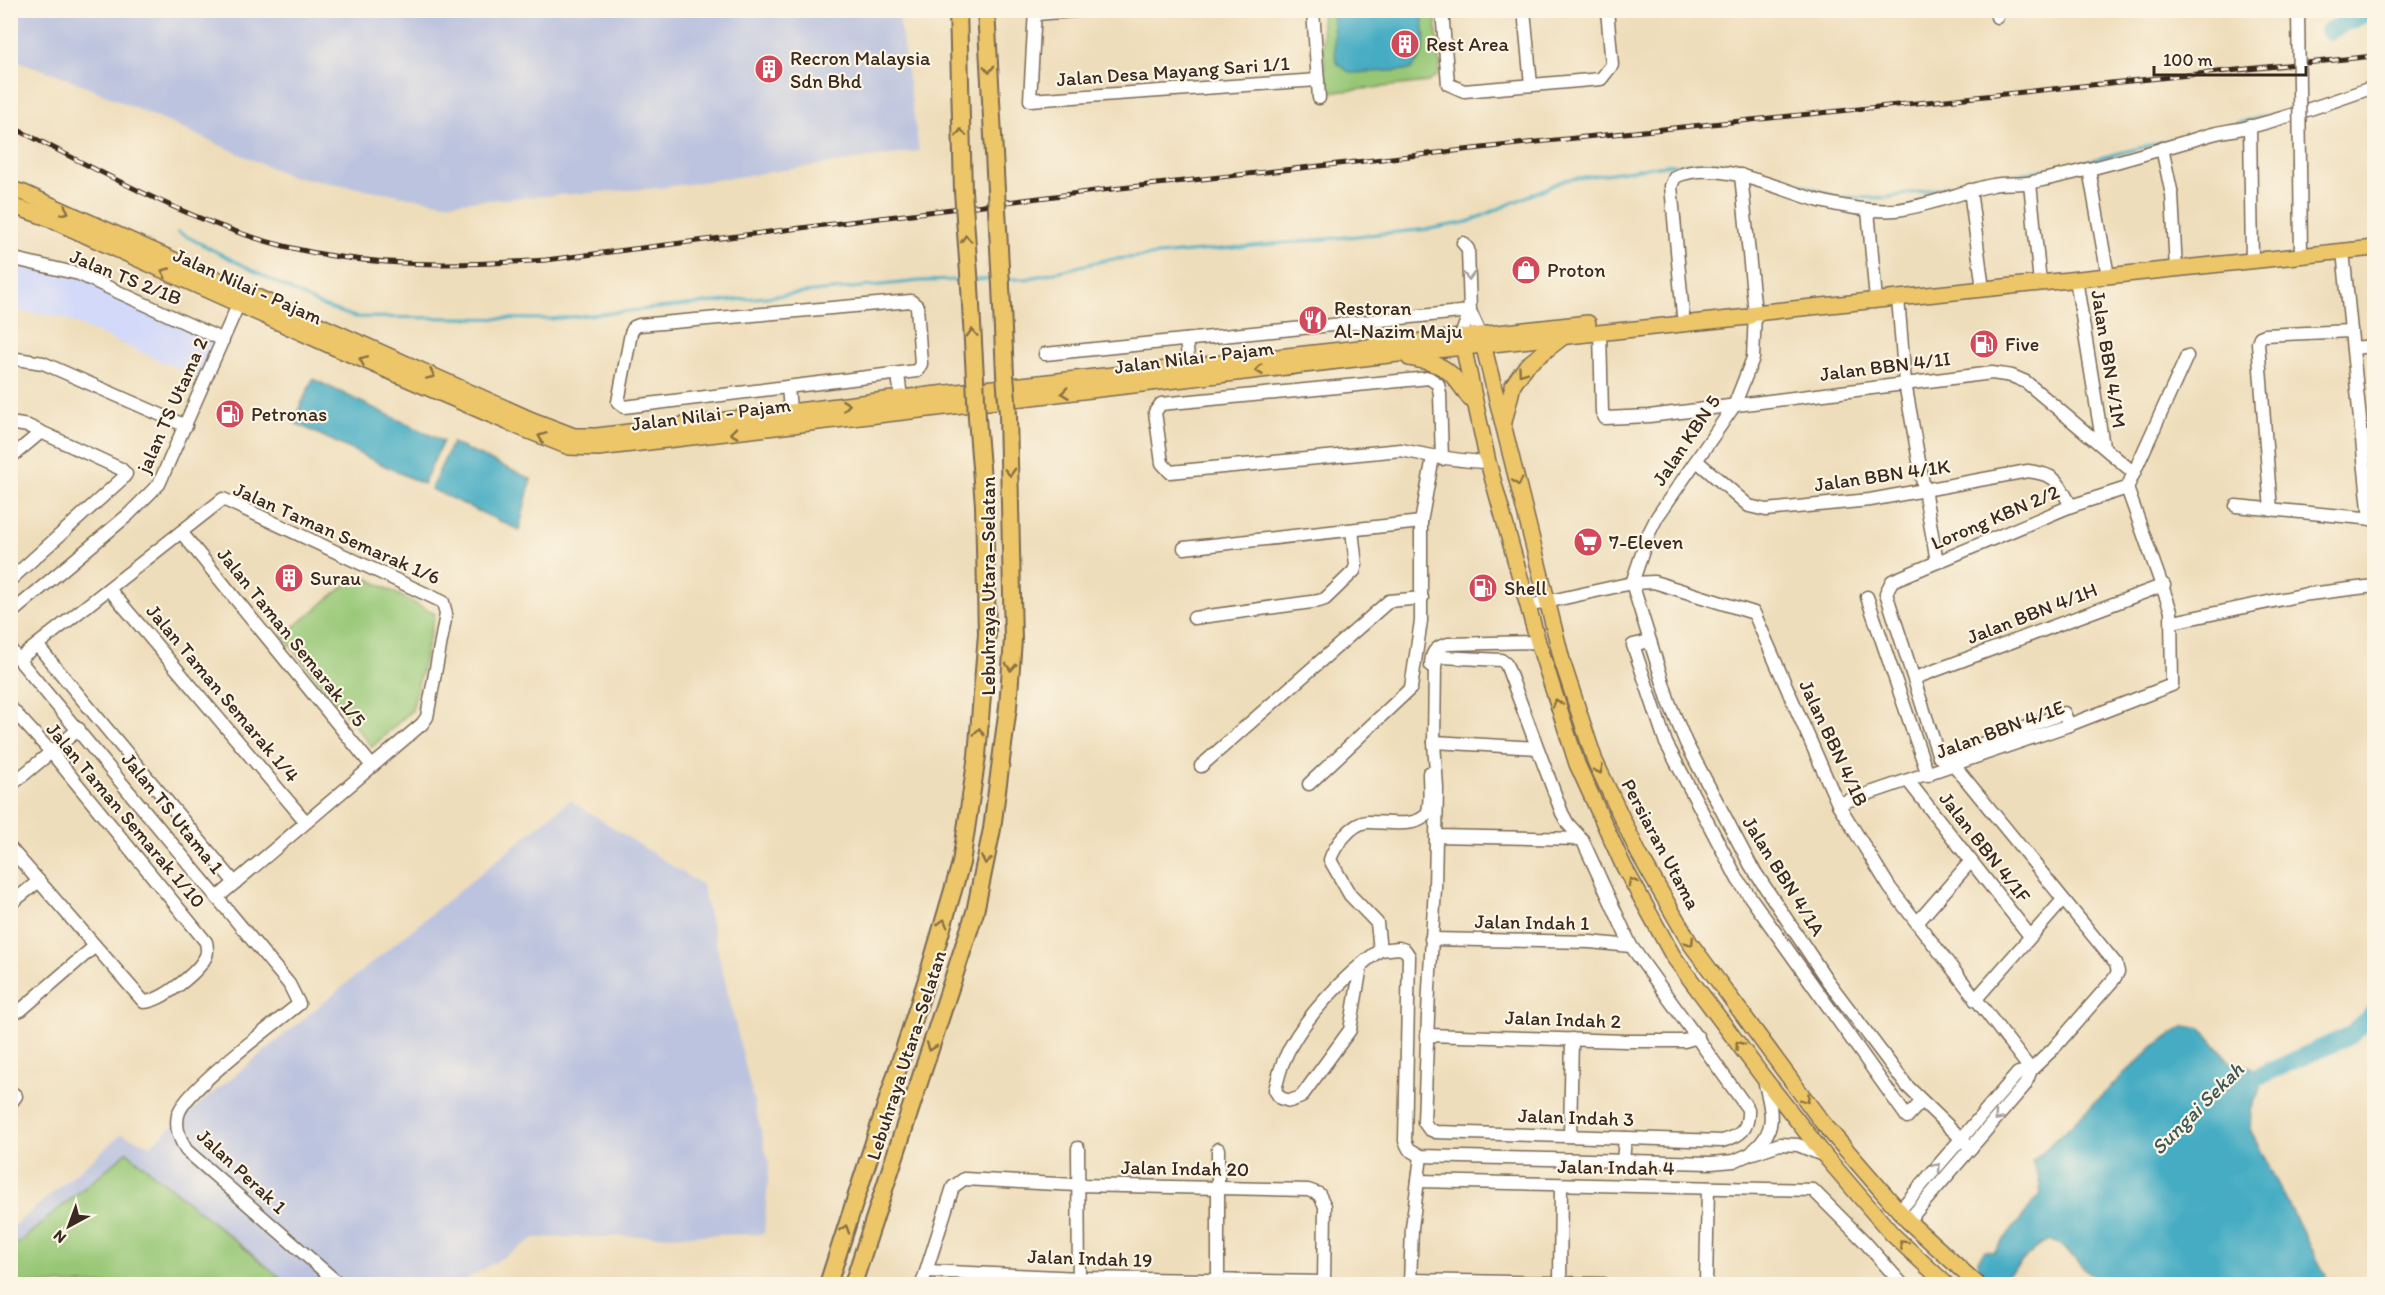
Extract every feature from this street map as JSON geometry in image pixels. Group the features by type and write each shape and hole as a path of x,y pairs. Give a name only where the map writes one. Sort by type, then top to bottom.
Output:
{"highway":[{"name":"Lebuhraya Utara–Selatan","path":"828,1284 926,982 961,862 977,756 987,634 984,505 963,191 958,10"},
{"name":"Lebuhraya Utara–Selatan","path":"853,1284 975,912 992,829 1007,718 1013,640 1008,414 986,10"}],"main road":[{"name":"Jalan Nilai - Pajam","path":"10,189 24,193 240,299 568,447 598,448 791,419 901,398 1189,366 1462,341"},
{"name":"Jalan Nilai - Pajam","path":"10,205 45,217 240,299"},
{"path":"1482,339 1566,336 1748,317 1755,313 2374,248"},
{"path":"1462,341 1683,315 1747,310 1755,313"},
{"path":"1504,425 1513,385 1517,378 1527,365 1566,336"},
{"name":"Persiaran Utama","path":"1482,339 1563,664 1595,761 1639,854 1690,943 1815,1112 1904,1216 1977,1284"},
{"name":"Jalan Nilai - Pajam","path":"791,419 1389,355 1462,341"},
{"name":"Persiaran Utama","path":"1462,341 1488,462 1538,642 1577,764 1623,865 1673,956 1763,1077 1825,1156 1892,1234 1946,1284"},
{"path":"1389,355 1428,361 1443,366 1455,377 1475,406"}],"street":[{"path":"1035,12 1086,10"},
{"path":"1313,10 1319,98"},
{"path":"1442,10 1448,84 1464,91 1601,79 1612,65 1607,10"},
{"path":"1524,10 1531,85"},
{"path":"2298,10 2301,256"},
{"name":"Jalan Desa Mayang Sari 1/1","path":"1035,12 1030,100 1318,80"},
{"path":"1683,315 1671,186 1675,177 1684,173 1711,172 1741,175 1819,200 1868,210 1895,210 1931,204 1995,184 2030,183 2089,169 2217,132 2250,126 2374,87"},
{"path":"2250,126 2252,261"},
{"path":"2162,148 2172,195 2176,269"},
{"path":"2089,169 2109,276"},
{"name":"Jalan KBN 5","path":"1632,583 1649,533 1657,518 1734,406 1753,358 1755,313 1741,175"},
{"path":"2030,183 2040,283"},
{"path":"1970,190 1983,289"},
{"path":"1868,210 1876,300"},
{"path":"1462,341 1470,311 1468,249 1463,243"},
{"path":"2236,506 2372,519 2343,251"},
{"name":"Jalan TS 2/1B","path":"10,258 79,274 223,339"},
{"name":"Jalan BBN 4/1M","path":"2076,279 2103,446"},
{"path":"1898,298 1905,382 1937,562"},
{"name":"jalan TS Utama 2","path":"10,614 148,497 166,474 240,299"},
{"path":"911,302 916,306 921,364 917,371 898,374 624,407 618,402 631,333 634,327 639,325 911,302"},
{"path":"1470,311 1482,339"},
{"path":"1046,354 1470,311"},
{"path":"2271,510 2258,343 2260,337 2351,331"},
{"name":"Jalan BBN 4/1I","path":"1600,332 1602,412 1605,418 1649,416 1905,382 1992,373 2012,376 2026,382 2134,473"},
{"path":"1186,340 1189,366"},
{"path":"2353,348 2374,346"},
{"path":"2187,356 2127,488 2164,585 2173,622 2302,595 2374,586"},
{"path":"10,358 43,363 186,426"},
{"path":"898,374 901,398"},
{"path":"1309,784 1411,687 1421,621 1421,522 1438,458 1440,394 1438,384 1429,378 1161,404 1155,412 1162,464 1170,472 1401,450 1438,458 1488,462"},
{"path":"788,388 791,419"},
{"path":"10,423 28,426 121,469 126,474 10,580"},
{"path":"2361,426 2374,423"},
{"path":"10,458 39,433"},
{"name":"Jalan BBN 4/1K","path":"1697,461 1749,506 1766,510 1870,500 2028,471 2047,473 2057,482 2071,506"},
{"name":"Lorong KBN 2/2","path":"1915,678 1886,593 1892,581 2071,506 2127,488"},
{"name":"Jalan Taman Semarak 1/6","path":"19,659 223,499 443,602 446,614 427,717 422,724 217,898"},
{"path":"1184,548 1421,522"},
{"path":"1194,618 1319,602 1325,599 1354,571 1356,565 1352,530"},
{"name":"Jalan Taman Semarak 1/5","path":"181,532 372,766"},
{"name":"Jalan BBN 4/1B","path":"1528,606 1632,583 1654,582 1754,613 1838,804 1890,888 2031,1070"},
{"name":"Jalan BBN 4/1A","path":"1632,583 1669,702 1704,779 1751,866 1827,980 1907,1086 1971,1148"},
{"name":"Jalan BBN 4/1H","path":"1915,678 2164,585"},
{"name":"Jalan Taman Semarak 1/4","path":"109,589 306,822"},
{"path":"1868,597 1928,775"},
{"path":"1201,766 1389,601 1422,598"},
{"name":"Jalan BBN 4/1E","path":"1838,804 1909,782 2069,725 2172,685 2173,622"},
{"path":"1650,641 1633,645 1666,743 1738,880 1907,1117 1921,1102"},
{"path":"1380,950 1377,923 1350,895 1330,860 1333,849 1340,841 1365,822 1415,822 1424,817 1428,810 1431,659 1434,651 1438,646 1448,644 1538,642"},
{"path":"37,645 235,883"},
{"name":"Jalan TS Utama 1","path":"10,649 79,729 289,984 299,1004"},
{"path":"1427,1035 1436,836 1435,665 1437,659 1442,657 1501,660 1506,664 1562,813 1568,824 1582,839 1631,946 1698,1037"},
{"path":"1915,678 1939,757 1944,758 2064,713 2069,725"},
{"name":"Jalan Taman Semarak 1/10","path":"10,707 51,752 206,942 208,950 195,971 152,1002 144,1002 95,946"},
{"path":"10,786 79,729"},
{"path":"1434,742 1538,748"},
{"path":"1904,1216 1971,1148 2025,1085 2031,1070 2053,1049 2114,980 2118,972 2116,964 2062,901 1954,765"},
{"path":"1689,787 1704,779"},
{"name":"Jalan BBN 4/1F","path":"1909,782 2030,936"},
{"path":"1436,836 1582,839"},
{"path":"10,848 95,946 14,1009"},
{"path":"1917,923 1971,861"},
{"path":"10,904 39,881"},
{"path":"1975,999 2062,901"},
{"name":"Jalan Indah 1","path":"1431,939 1590,942 1631,946"},
{"path":"1361,966 1350,1030 1300,1097 1290,1101 1280,1098 1275,1090 1285,1057 1312,1013 1361,966 1380,950 1399,948 1405,950 1408,956 1405,1141 1409,1149 1421,1156 1711,1163 1734,1161 1780,1144 1798,1145 1825,1156"},
{"name":"Jalan Perak 1","path":"299,1004 195,1090 178,1114 178,1135 186,1150 193,1157 339,1284"},
{"name":"Jalan Indah 2","path":"1427,1035 1684,1041 1698,1037"},
{"name":"Jalan Indah 3","path":"1427,1035 1424,1122 1429,1129 1436,1132 1722,1141 1743,1132 1748,1122 1748,1109 1698,1037"},
{"path":"1570,1136 1572,1039"},
{"path":"1904,1216 1960,1139 2018,1073 2031,1070"},
{"path":"1750,1154 1769,1135 1772,1120 1763,1077"},
{"path":"1623,1162 1624,1138"},
{"path":"1078,1148 1080,1281"},
{"path":"1218,1149 1218,1282"},
{"path":"1421,1156 1412,1228 1410,1282 1604,1284"},
{"name":"Jalan Indah 20","path":"927,1271 953,1187 958,1181 964,1179 1077,1185 1308,1190 1319,1194 1325,1206 1324,1283"},
{"name":"Jalan Indah 4","path":"1418,1181 1813,1190 1864,1241 1902,1284"},
{"path":"1560,1284 1561,1185"},
{"path":"1706,1284 1708,1188"},
{"path":"922,1284 927,1271"},
{"name":"Jalan Indah 19","path":"927,1271 1080,1281 1324,1283"}],"shaded area":[{"path":"11,10 898,11 919,151 659,188 445,203 290,176 62,76 11,59"},
{"path":"10,264 80,275 224,340 208,382 61,317 11,310"},
{"path":"570,800 702,885 769,1165 764,1234 535,1238 459,1284 11,1284 10,1229 122,1134 150,1145"}],"green space":[{"path":"1321,11 1435,11 1440,67 1437,76 1428,82 1326,93"},
{"path":"359,574 435,614 412,710 372,747 283,636"},
{"path":"127,1152 288,1284 11,1284 11,1249"}],"water":[{"path":"1332,11 1422,11 1425,43 1421,56 1410,70 1350,73 1336,62"},
{"path":"313,379 443,441 423,484 293,422"},
{"path":"452,443 531,479 519,530 431,489"},
{"path":"2185,1026 2202,1029 2231,1063 2251,1067 2261,1087 2251,1110 2250,1130 2330,1284 2101,1284 2060,1245 2050,1240 2041,1244 1997,1284 1967,1284 1979,1268 1978,1260 1985,1251 1994,1252 2041,1194 2039,1179 2032,1162 2154,1046"}],"waterway":[{"path":"2329,31 2373,10"},
{"path":"2237,123 2270,115"},
{"path":"1007,279 1026,279 1106,260 1429,229 1468,222 1565,180 1665,165 1710,163 1754,168 1837,197 1884,198 2076,164 2175,139"},
{"path":"178,232 320,305 355,317 551,319 920,281 964,280"},
{"path":"974,280 994,279"},
{"name":"Sungai Sekah","path":"2240,1096 2255,1078 2351,1035 2374,1013"}],"railway":[{"path":"10,126 144,194 248,236 316,253 349,258 382,262 448,264 546,260 1103,190 1527,143 2374,56"}],"place":[{"name":"Rest Area","path":"1405,44"},
{"name":"Recron Malaysia Sdn Bhd","path":"769,69"},
{"name":"Proton","path":"1526,270"},
{"name":"Restoran Al-Nazim Maju","path":"1313,320"},
{"name":"Five","path":"1984,344"},
{"name":"Petronas","path":"230,414"},
{"name":"7-Eleven","path":"1588,542"},
{"name":"Surau","path":"289,578"},
{"name":"Shell","path":"1483,588"}]}
